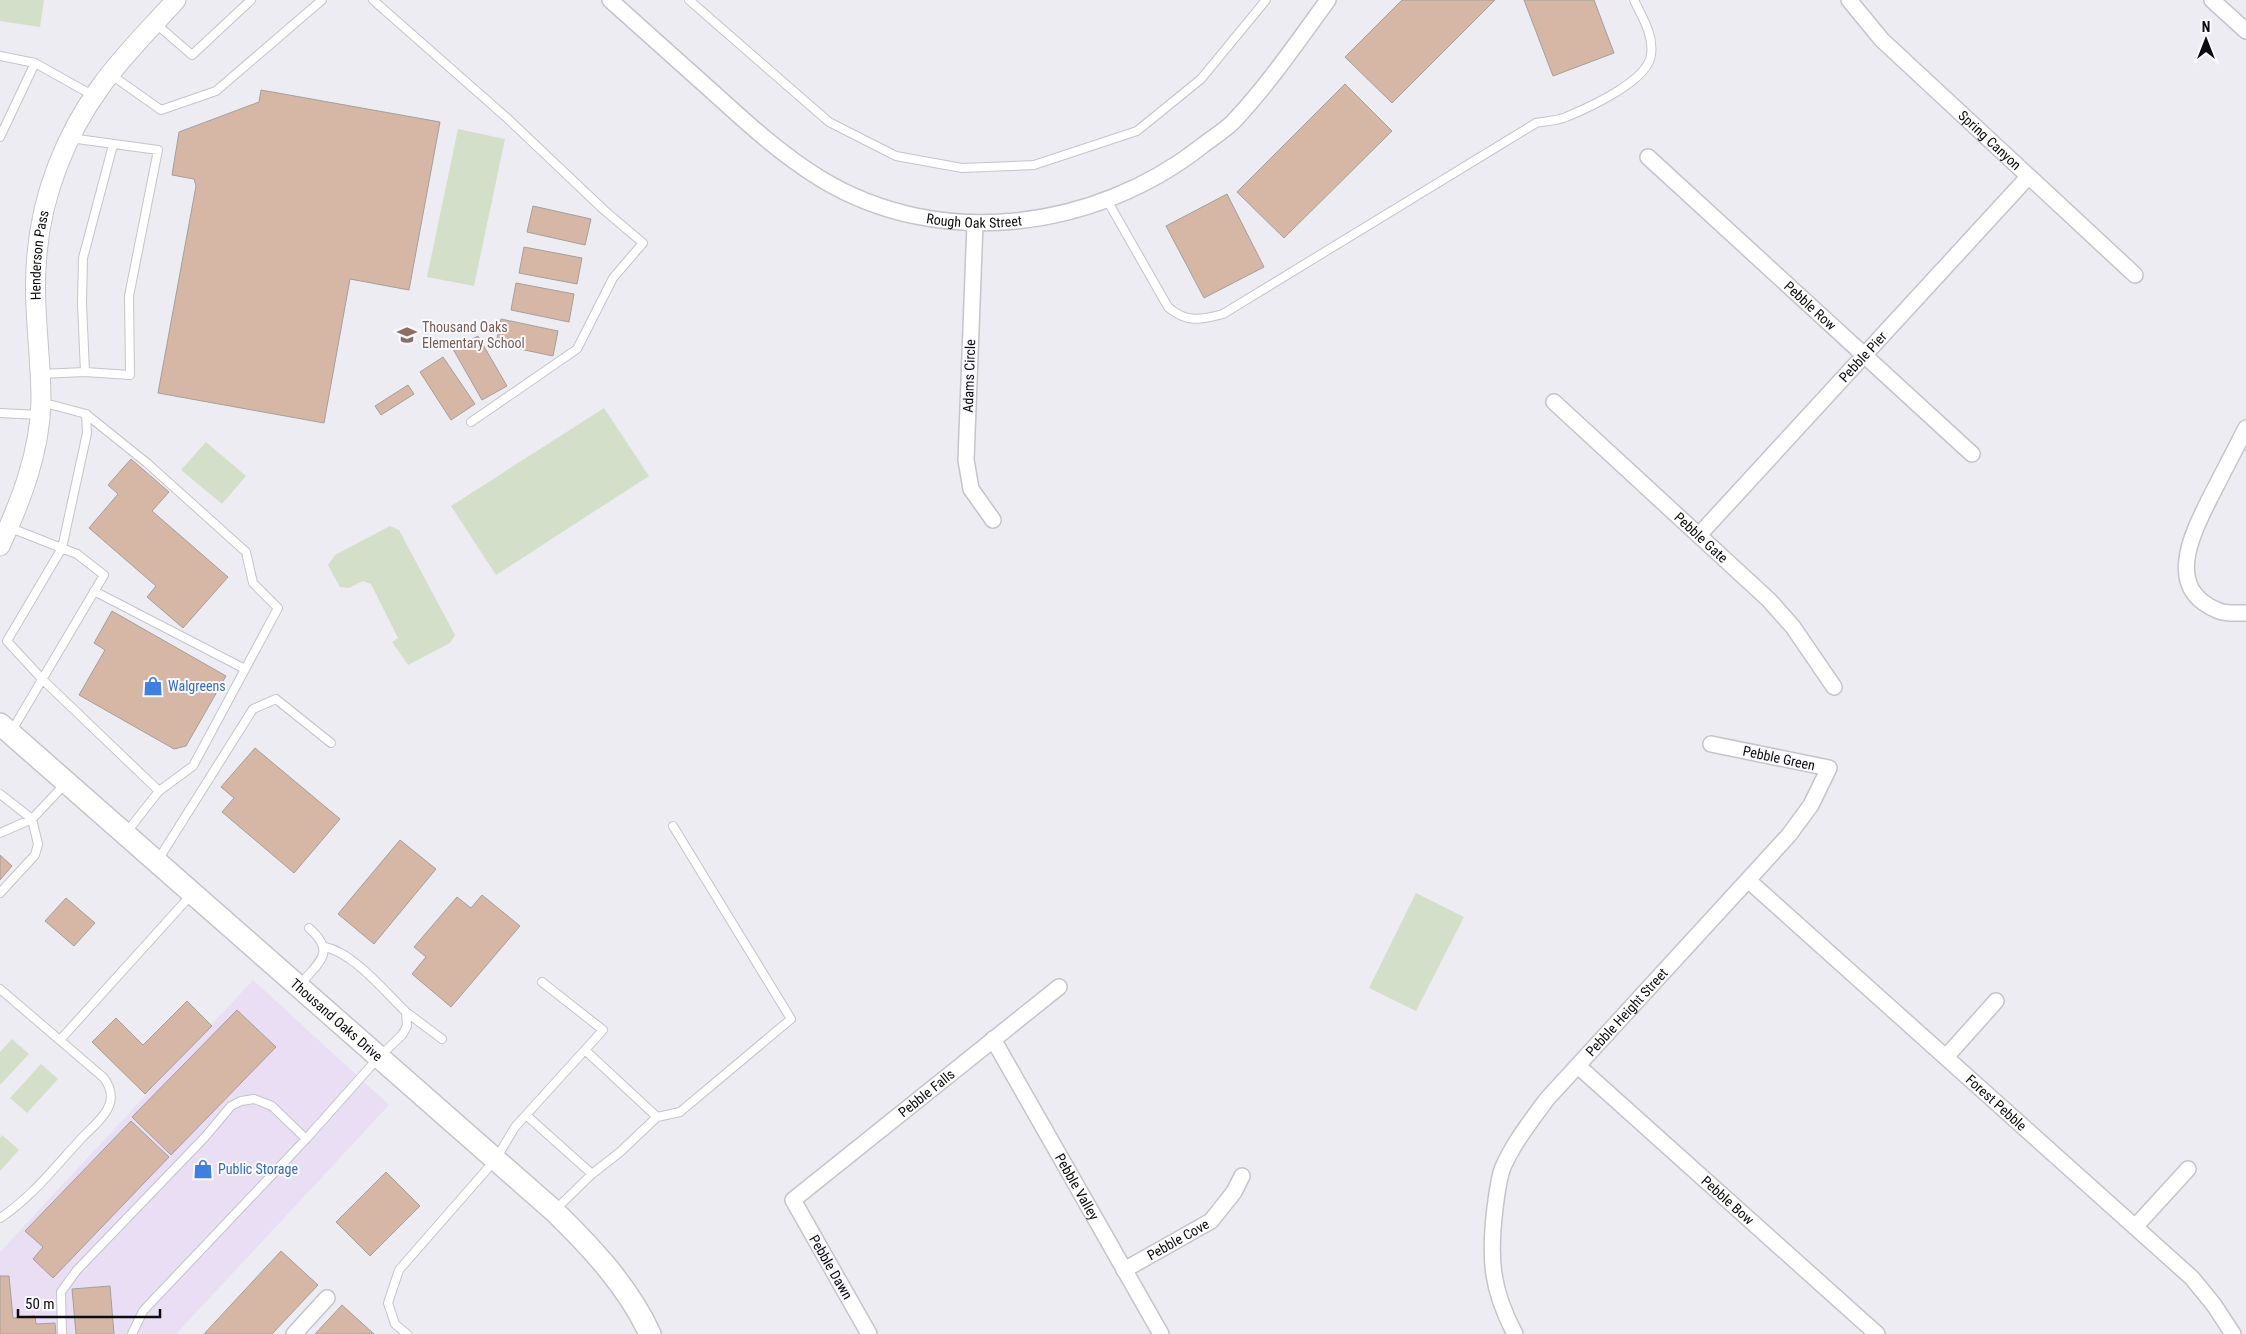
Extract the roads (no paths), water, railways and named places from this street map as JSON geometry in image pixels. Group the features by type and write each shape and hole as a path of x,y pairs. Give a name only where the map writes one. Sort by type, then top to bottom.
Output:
{"main road":[{"name":"Thousand Oaks Drive","path":"5,728 554,1211 598,1256 625,1292 648,1333"}],"street":[{"name":"Henderson Pass","path":"0,546 27,481 38,431 40,374 35,292 36,254 42,218 51,183 70,138 94,96 110,74 176,0"},
{"name":"Rough Oak Street","path":"610,0 764,138 793,161 856,197 890,209 926,218 975,224 1048,217 1107,200 1142,185 1180,163 1232,123 1282,64 1328,0"},
{"name":"Spring Canyon","path":"1849,0 1882,40 2135,275"},
{"path":"2212,0 2246,31"},
{"name":"Pebble Row","path":"1648,157 1972,454"},
{"name":"Pebble Pier","path":"1699,535 2028,177"},
{"name":"Adams Circle","path":"975,224 966,460 971,489 993,520"},
{"name":"Pebble Gate","path":"1554,402 1769,600 1793,627 1834,687"},
{"path":"2246,428 2192,534 2186,558 2187,577 2194,594 2221,611 2246,613"},
{"name":"Pebble Green","path":"1711,744 1829,768 1821,788 1806,811"},
{"name":"Pebble Height Street","path":"1515,1334 1498,1297 1492,1267 1492,1237 1497,1187 1503,1168 1523,1132 1547,1099 1749,881 1789,835 1806,811"},
{"name":"Forest Pebble","path":"1749,881 2192,1278 2233,1334"},
{"name":"Pebble Falls","path":"793,1200 1059,987"},
{"path":"1946,1057 1996,1001"},
{"name":"Pebble Valley","path":"993,1039 1161,1334"},
{"name":"Pebble Bow","path":"1578,1066 1877,1334"},
{"path":"2135,1227 2188,1169"},
{"name":"Pebble Cove","path":"1124,1270 1211,1220 1234,1192 1242,1176"},
{"name":"Pebble Dawn","path":"793,1200 869,1334"},
{"path":"294,1334 326,1298"}],"lane":[{"path":"155,23 192,55 251,0"},
{"path":"110,74 161,110 216,92 322,0"},
{"path":"373,0 507,118 604,210 643,243 613,278 577,350 471,422"},
{"path":"689,0 829,122 896,156 962,168 1034,165 1137,131 1202,79 1266,0"},
{"path":"1107,200 1168,307 1178,316 1192,319 1204,319 1223,314 1536,123 1564,118 1618,90 1640,75 1651,57 1652,40 1634,0"},
{"path":"0,56 34,63 94,96"},
{"path":"0,137 34,63"},
{"path":"40,374 85,372 130,376 129,296 158,150 70,138"},
{"path":"85,372 82,287 83,258 114,145"},
{"path":"0,413 40,408 86,414 147,463 246,552 253,583 278,608 193,766 159,791 125,834"},
{"path":"86,414 87,434 62,548 6,641 42,679 159,791"},
{"path":"5,728 42,679 104,575 78,554 8,527"},
{"path":"94,591 245,669"},
{"path":"157,862 208,784 253,709 276,699 331,743"},
{"path":"0,834 32,819 67,782"},
{"path":"0,794 32,819 38,844 35,855 0,893"},
{"path":"554,1211 657,1116 680,1112 791,1019 673,826"},
{"path":"60,1040 192,893"},
{"path":"299,987 324,955 325,947 320,938 309,928"},
{"path":"325,947 336,949 367,973 406,1012 442,1039"},
{"path":"407,1334 395,1324 388,1303 399,1270 496,1159 516,1127 526,1115 603,1030 542,982"},
{"path":"0,989 104,1078 110,1088 111,1099 107,1110 95,1124 28,1194 0,1218"},
{"path":"132,1334 143,1312 402,1035 407,1026 406,1012"},
{"path":"585,1050 657,1116"},
{"path":"62,1334 61,1292 77,1270 205,1137 231,1106 241,1101 254,1099 272,1106 306,1139"},
{"path":"526,1115 592,1174"}],"place":[{"name":"Thousand Oaks Elementary School","path":"407,335"},
{"name":"Walgreens","path":"153,686"},
{"name":"Public Storage","path":"203,1169"}]}
